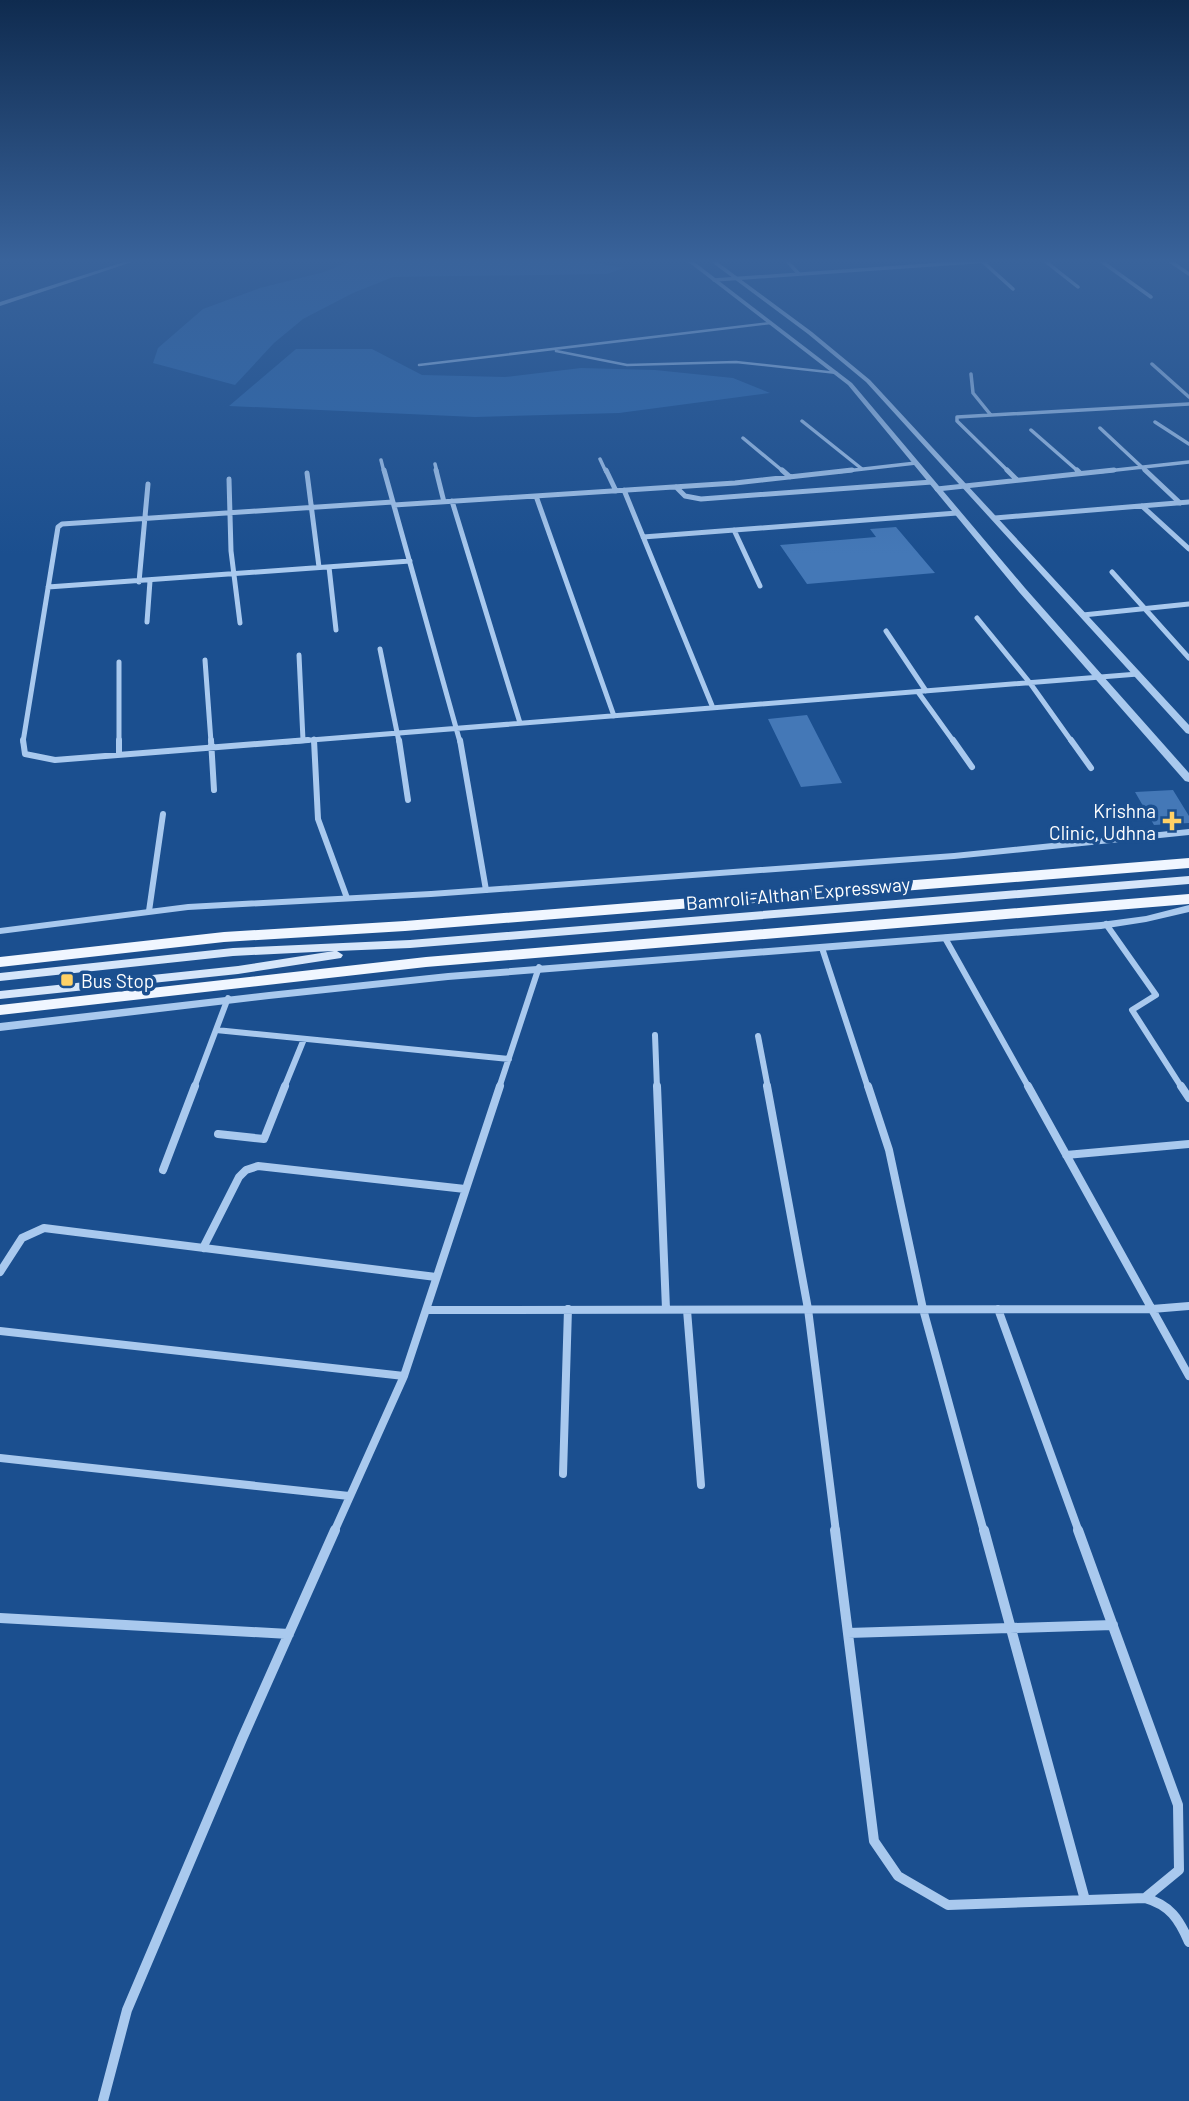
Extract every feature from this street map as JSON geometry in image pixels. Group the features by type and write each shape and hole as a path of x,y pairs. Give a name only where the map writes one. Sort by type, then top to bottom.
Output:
{"main road":[{"path":"0,962 224,937 405,926 1189,863"},
{"name":"Bamroli-Althan Expressway","path":"410,944 1189,880"},
{"path":"0,1010 1189,899"},
{"path":"0,977 233,952 410,944"},
{"path":"0,995 237,970 410,944"}],"street":[{"path":"818,359 843,378 1189,779"},
{"path":"840,359 868,381 1189,731"},
{"path":"1152,364 1189,397"},
{"path":"971,374 973,393 990,414"},
{"path":"1017,480 956,418 1189,404"},
{"path":"802,421 862,469"},
{"path":"1154,422 1189,444"},
{"path":"1100,428 1180,503"},
{"path":"1031,430 1080,472"},
{"path":"743,439 790,477"},
{"path":"600,459 617,491"},
{"path":"381,460 458,728 486,890"},
{"path":"676,487 685,496 696,499 965,485 1189,462"},
{"path":"916,463 676,487 62,524 58,527 22,746 25,754 55,760 1138,674"},
{"path":"435,464 444,502"},
{"path":"307,473 319,567"},
{"path":"229,479 232,574 240,624"},
{"path":"139,582 148,484"},
{"path":"624,490 713,708"},
{"path":"536,496 614,716"},
{"path":"452,501 520,723"},
{"path":"995,518 1189,502"},
{"path":"1142,506 1189,549"},
{"path":"643,537 957,513"},
{"path":"734,530 760,586"},
{"path":"48,587 410,561"},
{"path":"329,566 336,630"},
{"path":"1112,572 1189,658"},
{"path":"148,622 150,581"},
{"path":"1083,615 1189,604"},
{"path":"977,618 1030,683 1091,768"},
{"path":"886,631 926,691"},
{"path":"380,649 398,733 408,800"},
{"path":"299,656 303,740"},
{"path":"205,660 214,790"},
{"path":"119,662 119,755"},
{"path":"918,692 972,767"},
{"path":"314,739 318,819 347,898"},
{"path":"149,911 163,814"},
{"path":"0,931 149,911 954,856 1189,832"},
{"path":"0,1027 398,973 539,967 945,938 1106,924 1162,917 1189,908"},
{"path":"1106,924 1156,995 1132,1010 1189,1098"},
{"path":"945,938 1189,1376"},
{"path":"822,948 889,1150 923,1309 1085,1900"},
{"path":"103,2101 127,2010 349,1496 404,1376 539,967"},
{"path":"163,1170 228,998"},
{"path":"216,1030 509,1059"},
{"path":"654,1035 666,1309"},
{"path":"758,1036 808,1309 874,1840 898,1876 948,1905 1145,1898 1163,1902 1175,1913 1189,1942"},
{"path":"218,1134 264,1139 304,1039"},
{"path":"1066,1155 1189,1143"},
{"path":"203,1248 239,1177 246,1170 258,1166 465,1189"},
{"path":"0,1272 22,1238 34,1229 436,1277"},
{"path":"425,1310 1152,1309 1189,1306"},
{"path":"998,1309 1178,1805 1179,1870 1145,1898"},
{"path":"563,1474 568,1310"},
{"path":"687,1310 701,1485"},
{"path":"0,1331 404,1376"},
{"path":"0,1458 349,1496"},
{"path":"0,1618 289,1634"},
{"path":"848,1633 1113,1625"}],"lane":[{"path":"419,365 467,359"},
{"path":"598,359 627,365 737,362 843,378"}],"shaded area":[{"path":"154,359 259,359 235,385 153,363"},
{"path":"284,359 391,359 422,375 505,377 581,368 655,370 733,378 770,393 619,413 475,417 229,406"}],"building":[{"path":"896,527 935,573 807,584 780,545 876,537 870,529"},
{"path":"807,715 842,783 801,787 768,719"},
{"path":"1173,790 1189,816 1189,823 1154,825 1135,792"}],"place":[{"name":"Krishna Clinic, Udhna","path":"1172,821"},
{"name":"Bus Stop","path":"67,980"}]}
